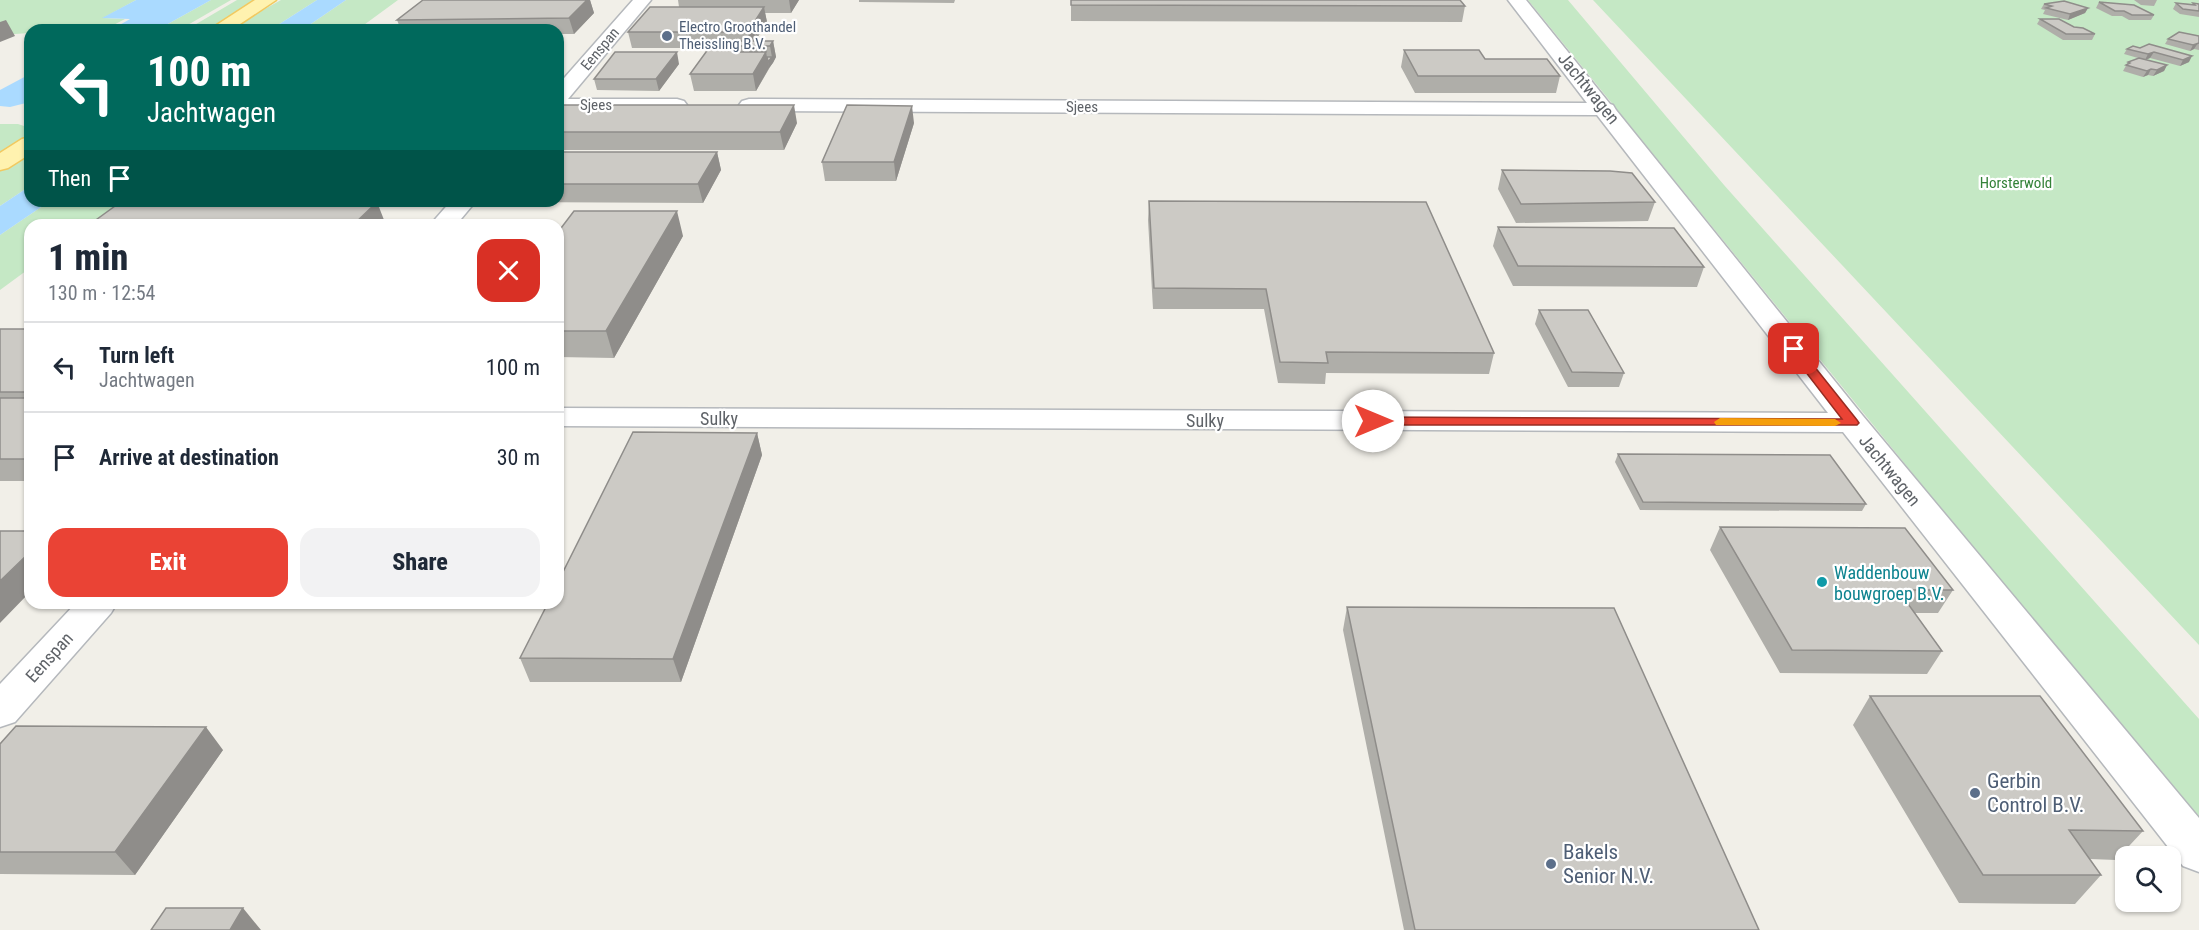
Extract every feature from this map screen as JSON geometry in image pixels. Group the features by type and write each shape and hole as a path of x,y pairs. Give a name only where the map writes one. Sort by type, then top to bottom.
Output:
{"main road":[{"path":"228,24 267,0"},
{"path":"0,163 24,148"}],"street":[{"name":"Eenspan","path":"564,91 642,0"},
{"name":"Jachtwagen","path":"1517,0 1606,109 1852,423 2199,852"},
{"name":"Sjees","path":"564,105 701,105"},
{"name":"Sjees","path":"725,105 1606,109"},
{"path":"448,219 458,207"},
{"name":"Sulky","path":"564,417 1852,423"},
{"name":"Eenspan","path":"0,711 93,609"}],"green space":[{"path":"0,0 136,0 103,18 125,19 115,24 24,24 24,33 0,35"},
{"path":"211,0 231,0 189,24 168,24"},
{"path":"237,0 255,0 219,24 196,24"},
{"path":"281,0 317,0 279,24 238,24"},
{"path":"346,0 398,0 365,24 311,24"},
{"path":"1528,0 1568,0 1724,185 2199,719 2199,826"},
{"name":"Horsterwold","path":"1593,0 2199,0 2199,645"},
{"path":"0,124 24,126 24,141 0,155"},
{"path":"24,155 24,190 0,206 0,169"},
{"path":"41,207 114,207 98,219 24,219 24,272 0,290 0,235"}],"water":[{"path":"136,0 211,0 168,24 121,24 130,19 102,18"},
{"path":"317,0 346,0 311,24 279,24"},
{"path":"24,77 24,104 10,107 0,106 0,90"},
{"path":"24,190 24,207 41,207 0,235 0,206"}],"building":[{"path":"423,0 587,0 569,18 397,20"},
{"path":"1071,0 1460,0 1465,6 1071,5"},
{"path":"2064,1 2088,8 2070,14 2046,8 2052,6 2044,4"},
{"path":"2099,2 2134,5 2154,15 2132,15 2124,11 2115,11"},
{"path":"2176,3 2199,4 2199,11 2183,9"},
{"path":"650,7 764,7 748,32 628,32"},
{"path":"2040,19 2059,19 2095,34 2066,34"},
{"path":"2179,32 2199,36 2199,43 2193,45 2168,39"},
{"path":"714,41 773,41 770,46 740,46 736,52 766,52 753,74 690,74"},
{"path":"2149,44 2192,56 2183,60 2154,52 2148,54 2127,49 2133,46 2140,48"},
{"path":"1404,50 1479,50 1485,59 1547,59 1560,76 1418,76"},
{"path":"615,52 677,52 656,79 594,79"},
{"path":"2139,58 2167,65 2157,70 2147,71 2126,65"},
{"path":"564,105 794,105 780,132 564,132"},
{"path":"847,105 912,106 894,162 822,162"},
{"path":"564,152 717,152 698,184 564,184"},
{"path":"1502,170 1632,173 1655,202 1521,204"},
{"path":"1149,201 1426,202 1494,353 1326,352 1328,363 1280,362 1266,289 1154,288"},
{"path":"114,207 372,207 359,219 97,219"},
{"path":"574,211 677,211 606,331 564,331 564,224"},
{"path":"1498,227 1674,228 1704,267 1518,266"},
{"path":"1539,310 1588,310 1624,373 1572,372"},
{"path":"0,329 24,329 24,392 0,392"},
{"path":"0,398 24,398 24,459 0,459"},
{"path":"633,432 757,433 673,659 520,658 545,609 564,609 564,570"},
{"path":"1618,454 1830,455 1866,504 1643,502"},
{"name":"Waddenbouw bouwgroep B.V.","path":"1720,527 1905,528 1953,590 1898,590 1942,651 1792,650"},
{"path":"0,531 24,531 24,558 0,581"},
{"path":"1347,607 1614,608 1759,930 1415,930"},
{"path":"1870,696 2040,696 2143,831 2069,830 2101,875 1983,875"},
{"path":"16,726 206,727 115,852 0,852 0,744"},
{"path":"166,908 243,908 230,930 151,930"}],"slow traffic":[{"path":"1720,422 1835,423"}],"place":[{"name":"Electro Groothandel Theissling B.V.","path":"667,36"},
{"name":"Waddenbouw bouwgroep B.V.","path":"1822,582"},
{"name":"Gerbin Control B.V.","path":"1975,793"},
{"name":"Bakels Senior N.V.","path":"1551,864"}],"route":[{"path":"1373,421 1852,423 1794,349"}]}
